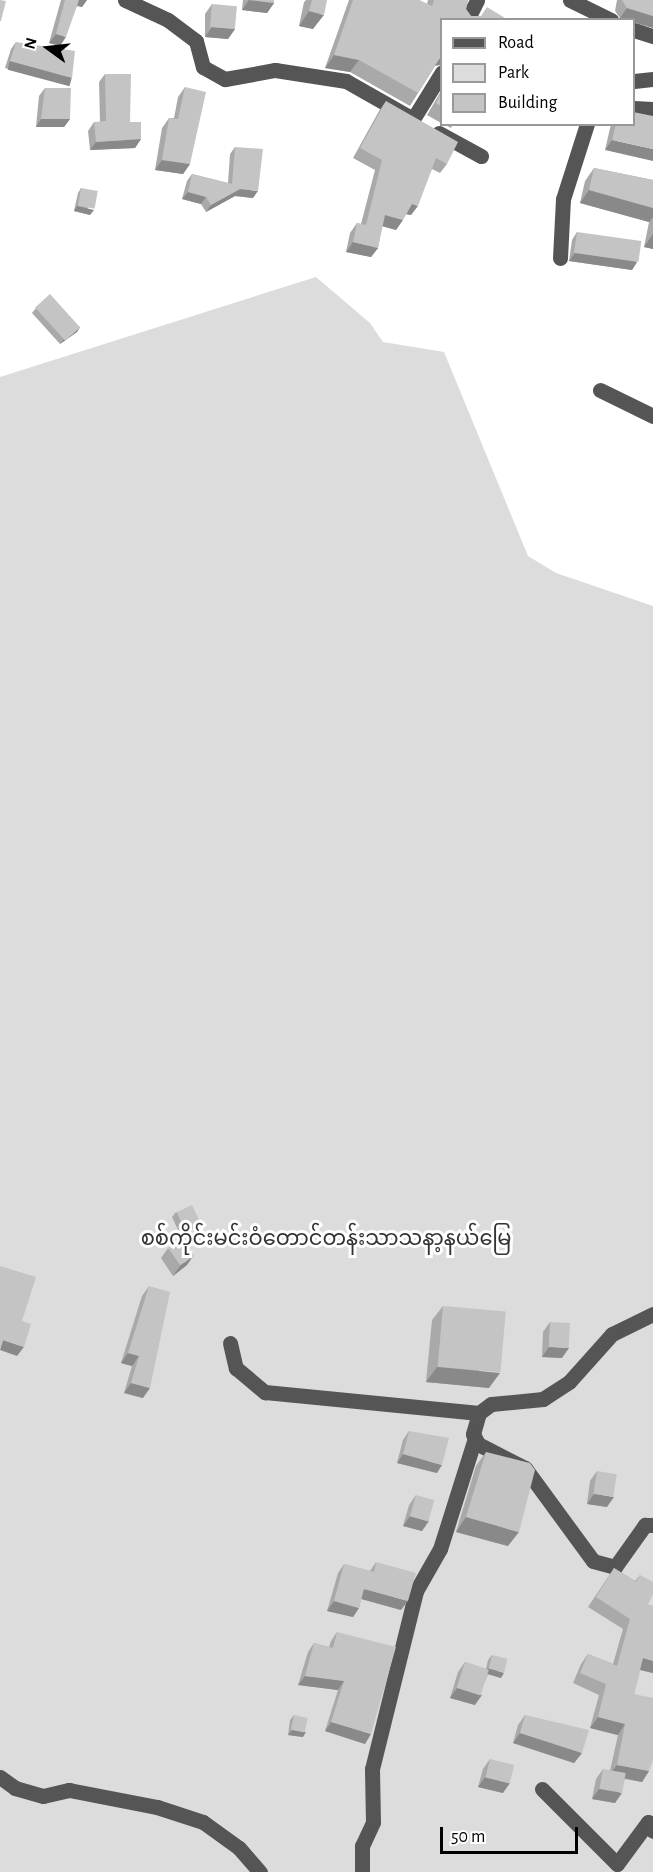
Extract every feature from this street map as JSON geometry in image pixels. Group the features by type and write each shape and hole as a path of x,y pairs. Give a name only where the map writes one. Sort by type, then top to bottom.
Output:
{"street":[{"path":"125,0 196,41 203,67 212,75 225,79 275,70 346,81 481,156"},
{"path":"468,18 477,0"},
{"path":"570,0 606,18"},
{"path":"635,31 653,36"},
{"path":"413,119 440,74"},
{"path":"635,81 653,79"},
{"path":"635,108 653,109"},
{"path":"560,258 563,199 586,126"},
{"path":"600,390 653,416"},
{"path":"230,1343 236,1368 265,1392 479,1413 491,1404 543,1399 568,1382 612,1334 653,1314"},
{"path":"362,1872 362,1846 373,1822 372,1768 416,1591 440,1549 474,1441 479,1413"},
{"path":"474,1441 520,1463 576,1541 602,1565 621,1563 645,1525 653,1525"},
{"path":"0,1777 15,1788 43,1796 69,1790 157,1807 203,1822 239,1848 260,1872"},
{"path":"542,1789 617,1864 648,1822 653,1830"}],"green space":[{"name":"စစ်ကိုင်းမင်းဝံတောင်တန်းသာသနာ့နယ်မြေ","path":"316,277 370,323 383,342 444,352 528,556 556,573 653,606 653,1872 0,1872 0,377"}],"building":[{"path":"0,0 6,1 1,21 0,21"},
{"path":"65,0 79,0 66,37 56,34"},
{"path":"249,0 274,0 274,3"},
{"path":"312,0 327,0 324,15 309,11"},
{"path":"353,0 419,0 432,6 434,0 468,0 466,9 471,16 481,16 487,7 505,18 440,18 440,58 418,93 359,60 334,55"},
{"path":"622,0 653,0 653,16 627,8"},
{"path":"212,4 237,6 235,29 210,27"},
{"path":"16,42 75,51 72,78 10,61"},
{"path":"105,74 131,74 130,122 141,122 141,139 96,142 94,122 106,121"},
{"path":"185,87 206,92 190,164 162,160 169,118 178,119"},
{"path":"45,88 71,88 70,119 41,119"},
{"path":"386,101 458,142 447,164 436,158 418,206 412,204 403,220 385,215 378,248 353,242 357,223 366,225 382,160 360,148"},
{"path":"635,112 653,116 653,149 612,140 616,126 635,126"},
{"path":"235,147 263,149 258,191 240,189 211,205 206,197 188,192 192,174 232,184"},
{"path":"594,168 653,180 653,208 589,190"},
{"path":"81,188 98,191 95,209 78,206"},
{"path":"577,232 641,241 638,262 574,253"},
{"path":"50,294 80,327 65,341 35,307"},
{"path":"192,1205 200,1222 185,1229 177,1212"},
{"path":"182,1238 194,1255 180,1265 168,1248"},
{"path":"0,1266 36,1277 22,1321 31,1324 24,1347 3,1340 0,1349"},
{"path":"149,1286 170,1292 150,1388 131,1383 139,1356 128,1353"},
{"path":"443,1306 506,1311 500,1372 438,1367"},
{"path":"550,1322 570,1323 569,1348 549,1347"},
{"path":"409,1431 449,1438 442,1465 403,1454"},
{"path":"486,1452 530,1463 535,1470 519,1532 466,1517"},
{"path":"597,1471 617,1474 613,1497 593,1494"},
{"path":"416,1495 434,1500 428,1521 410,1516"},
{"path":"376,1562 416,1573 408,1601 364,1589 359,1608 334,1601 344,1564 374,1572"},
{"path":"614,1568 636,1582 640,1575 653,1582 653,1594 648,1605 653,1606 653,1661 643,1658 634,1694 653,1698 653,1760 649,1771 617,1765 625,1724 598,1717 606,1684 580,1673 588,1654 617,1666 630,1619 596,1597"},
{"path":"337,1632 396,1647 371,1734 331,1722 344,1681 305,1676 314,1643 333,1648"},
{"path":"492,1655 508,1659 504,1672 489,1669"},
{"path":"465,1662 489,1670 480,1695 457,1688"},
{"path":"294,1715 308,1718 305,1733 291,1730"},
{"path":"525,1715 589,1730 582,1753 520,1733"},
{"path":"490,1759 514,1765 510,1783 485,1777"},
{"path":"603,1769 626,1773 622,1793 600,1789"}]}
